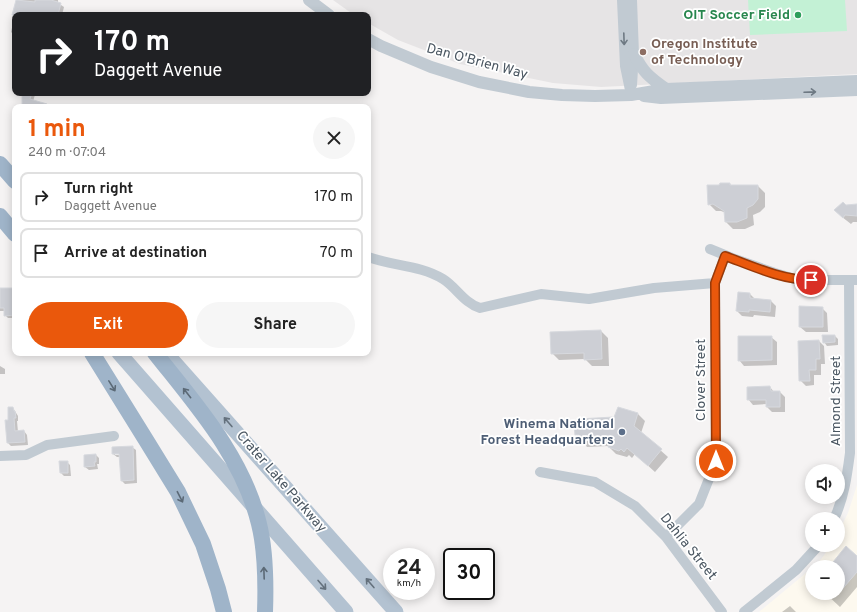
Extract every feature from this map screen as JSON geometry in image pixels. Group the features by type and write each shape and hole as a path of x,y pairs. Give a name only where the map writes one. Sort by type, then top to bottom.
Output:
{"highway":[{"path":"0,164 12,178"},
{"path":"0,216 12,231"},
{"path":"94,356 178,492 203,544 224,612"},
{"path":"157,356 223,442 236,462 248,490 259,524 262,542 265,612"}],"main road":[{"path":"122,356 346,612"},
{"name":"Crater Lake Parkway","path":"169,356 396,612"}],"street":[{"path":"309,0 325,12"},
{"path":"622,0 625,66 631,95"},
{"path":"631,95 634,54 632,0"},
{"name":"Dan O'Brien Way","path":"371,41 431,67 480,82 529,92 595,96 631,95 661,98 857,90"},
{"path":"634,54 642,69 654,81 666,89"},
{"name":"Dan O'Brien Way","path":"631,95 666,89 857,80"},
{"path":"710,249 725,256 798,280 853,280"},
{"name":"Clover Street","path":"666,537 699,504 716,461 715,283 725,256"},
{"path":"371,258 421,269 444,279 472,306 480,308 541,294 589,299 654,288 715,283"},
{"name":"Almond Street","path":"837,512 846,481 850,453 853,280"},
{"path":"0,456 26,455 46,445 114,436"},
{"name":"Dahlia Street","path":"540,472 595,482 635,506 666,537 722,612"},
{"path":"744,612 796,570 813,552"}],"shaded area":[{"name":"Oregon Institute of Technology","path":"333,0 857,0 857,74 601,87 553,83 460,64 398,40 371,25 371,12 350,12"},
{"path":"857,485 857,612 759,612 805,574 805,600 845,600 845,560 820,560 826,552 845,552 845,519"}],"green space":[{"name":"OIT Soccer Field","path":"748,0 845,0 847,31 750,35"}],"building":[{"path":"16,0 35,2 35,0 51,0 61,3 59,12 13,12"},
{"path":"22,96 31,96 30,99 47,104 22,104"},
{"path":"720,183 730,183 730,185 758,185 758,199 753,205 747,208 747,218 737,222 725,222 724,211 713,204 708,205 707,185 719,185"},
{"path":"843,202 846,205 857,204 857,216 845,215 843,218 834,210"},
{"path":"0,288 12,288 12,315 4,316 4,308 0,308"},
{"path":"738,292 750,293 750,298 771,300 770,312 749,310 749,312 736,311"},
{"path":"799,306 823,307 823,327 799,327"},
{"path":"601,330 602,359 584,360 584,353 551,354 550,332"},
{"path":"822,335 835,335 835,342 823,343"},
{"path":"738,336 772,336 772,360 738,361"},
{"path":"819,340 820,359 816,359 816,370 809,370 810,381 799,381 798,341"},
{"path":"770,386 771,391 780,391 780,407 766,407 766,400 747,400 747,387"},
{"path":"8,407 13,407 15,411 15,431 24,430 25,442 7,443 5,420 8,420"},
{"path":"618,407 638,413 634,426 662,449 648,466 627,448 624,452 621,449 619,451 608,447 608,439 579,441 579,435 575,435 574,426 578,426 578,419 614,417"},
{"path":"133,446 134,480 121,481 119,454 112,454 112,447"},
{"path":"96,454 96,462 94,462 95,466 84,467 84,455"},
{"path":"59,461 68,461 68,473 60,473"},
{"path":"846,546 857,556 857,572 845,586 845,560 835,560 841,552 845,552"}],"place":[{"name":"OIT Soccer Field","path":"798,15"},
{"name":"Oregon Institute of Technology","path":"643,52"},
{"name":"Winema National Forest Headquarters","path":"622,432"}],"route":[{"path":"716,461 715,283 725,256 798,280 811,280"}]}
